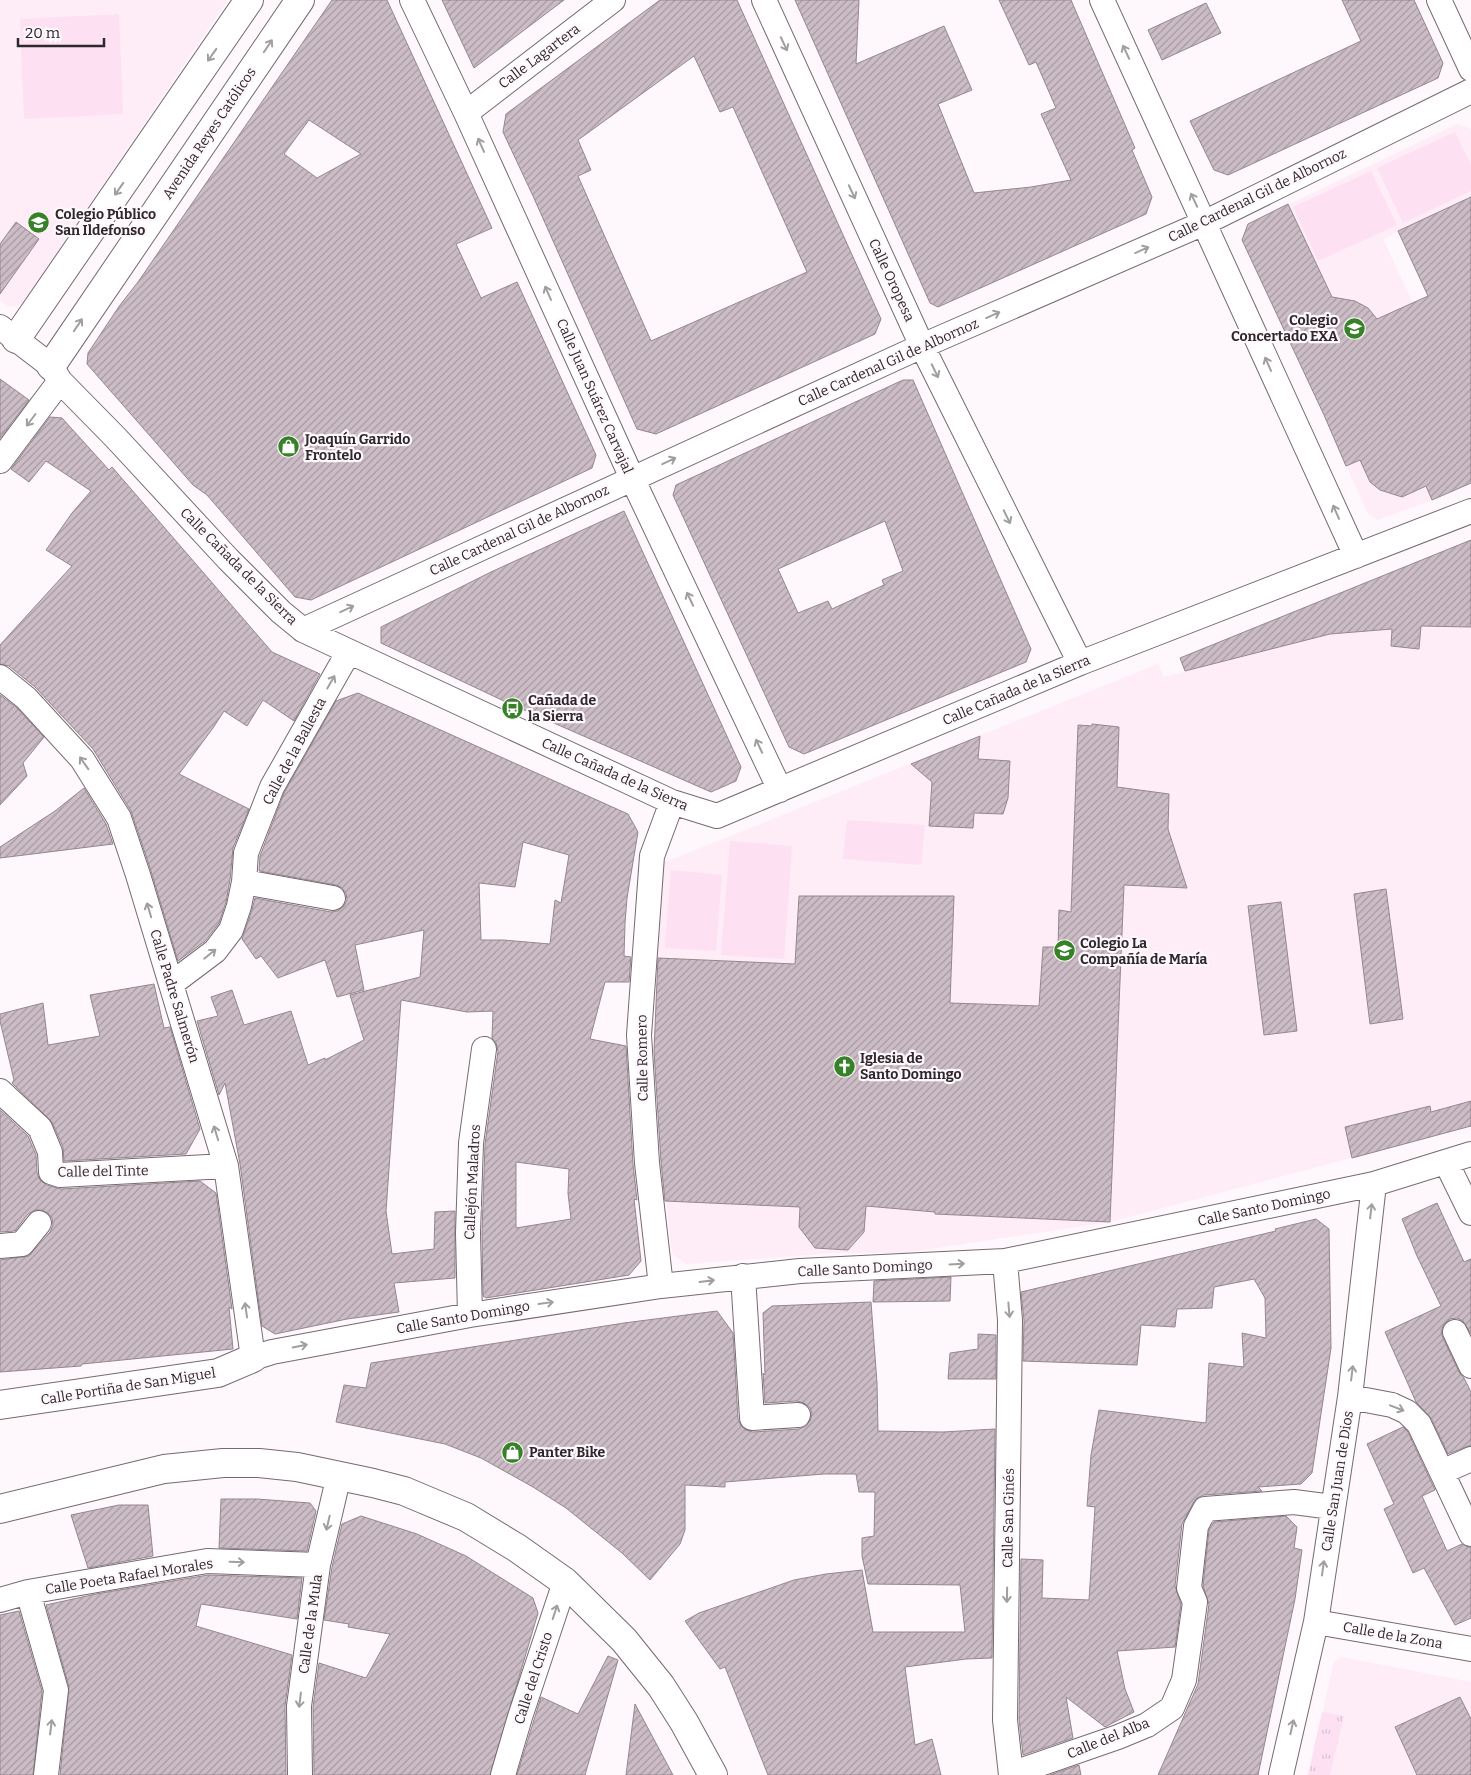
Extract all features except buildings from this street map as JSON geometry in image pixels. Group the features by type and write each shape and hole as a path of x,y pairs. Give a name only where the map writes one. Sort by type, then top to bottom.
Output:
{"main road":[{"path":"8,333 249,0"},
{"name":"Avenida Reyes Católicos","path":"56,373 300,0"},
{"name":"Calle Portiña de San Miguel","path":"0,1405 218,1373 253,1358"},
{"path":"0,1509 164,1469 224,1463 297,1467 404,1491 466,1517 517,1548 565,1582 624,1640 661,1686 684,1722 713,1775"}],"street":[{"name":"Calle Juan Suárez Carvajal","path":"412,0 466,113 632,478 780,790"},
{"name":"Calle Lagartera","path":"466,113 613,0"},
{"name":"Calle Oropesa","path":"764,0 922,346 1080,663"},
{"path":"1102,0 1356,556"},
{"path":"1439,0 1471,69"},
{"name":"Calle Cardenal Gil de Albornoz","path":"303,630 922,346 1204,222 1471,91"},
{"name":"Calle Cañada de la Sierra","path":"8,333 56,373 228,559 281,612 303,630 672,802 717,816 1080,663 1471,511"},
{"path":"0,461 56,373"},
{"name":"Calle de la Ballesta","path":"171,984 215,951 231,930 244,882 246,853 272,787 348,652"},
{"name":"Calle Padre Salmerón","path":"0,677 26,698 82,758 119,818 226,1166 253,1358"},
{"name":"Calle Romero","path":"661,1286 647,1163 639,1035 652,856 672,802"},
{"path":"244,882 333,898"},
{"name":"Callejón Maladros","path":"470,1314 468,1233 471,1152 484,1050"},
{"name":"Calle del Tinte","path":"0,1091 40,1128 50,1152 51,1172 60,1175 226,1166"},
{"name":"Calle Santo Domingo","path":"253,1358 272,1352 470,1314 661,1286 800,1271 1005,1262 1374,1184 1471,1154"},
{"path":"1446,1162 1471,1213"},
{"name":"Calle San Juan de Dios","path":"1281,1775 1316,1622 1350,1397 1374,1184"},
{"path":"0,1246 22,1244 39,1223"},
{"name":"Calle San Ginés","path":"1005,1262 1010,1320 1005,1720 1011,1774"},
{"path":"743,1276 752,1418 798,1415"},
{"path":"1350,1397 1392,1405 1407,1412 1419,1424 1471,1534"},
{"path":"1442,1472 1471,1459"},
{"name":"Calle de la Mula","path":"300,1775 299,1706 318,1564 339,1475"},
{"name":"Calle del Alba","path":"1011,1774 1118,1737 1147,1725 1172,1708 1184,1680 1195,1602 1189,1588 1196,1526 1205,1509 1294,1502 1332,1507"},
{"name":"Calle Poeta Rafael Morales","path":"0,1600 28,1592 207,1561 318,1564"},
{"name":"Calle del Cristo","path":"502,1775 565,1582"},
{"path":"28,1592 56,1690 46,1775"},
{"name":"Calle de la Zona","path":"1316,1622 1471,1649"}],"shaded area":[{"name":"Colegio Público San Ildefonso","path":"0,0 228,0 21,305 13,306 8,306 0,300"},
{"name":"Colegio Concertado EXA","path":"1457,124 1471,129 1471,197 1383,239 1471,428 1471,483 1378,520 1368,514 1242,240 1248,224"},
{"name":"Colegio La Compañía de María","path":"1416,626 1471,627 1471,1126 1110,1222 904,1253 834,1253 686,1264 672,1254 654,1050 663,863 1158,664 1164,677 1330,634"},
{"path":"1341,1657 1471,1682 1471,1775 1308,1775 1334,1662"}],"green space":[{"path":"119,14 123,114 24,119 20,19"},
{"path":"1455,132 1471,165 1471,191 1403,223 1377,168"},
{"path":"1371,171 1397,225 1318,261 1293,207"},
{"path":"847,820 925,825 921,865 843,859"},
{"path":"730,841 792,846 784,959 721,955"},
{"path":"671,870 722,875 716,951 665,948"},
{"path":"1322,1712 1344,1716 1330,1775 1308,1775"}],"place":[{"name":"Colegio Público San Ildefonso","path":"39,222"},
{"name":"Colegio Concertado EXA","path":"1354,328"},
{"name":"Joaquín Garrido Frontelo","path":"289,447"},
{"name":"Cañada de la Sierra","path":"512,708"},
{"name":"Colegio La Compañía de María","path":"1064,951"},
{"name":"Iglesia de Santo Domingo","path":"844,1066"},
{"name":"Panter Bike","path":"513,1452"}]}
